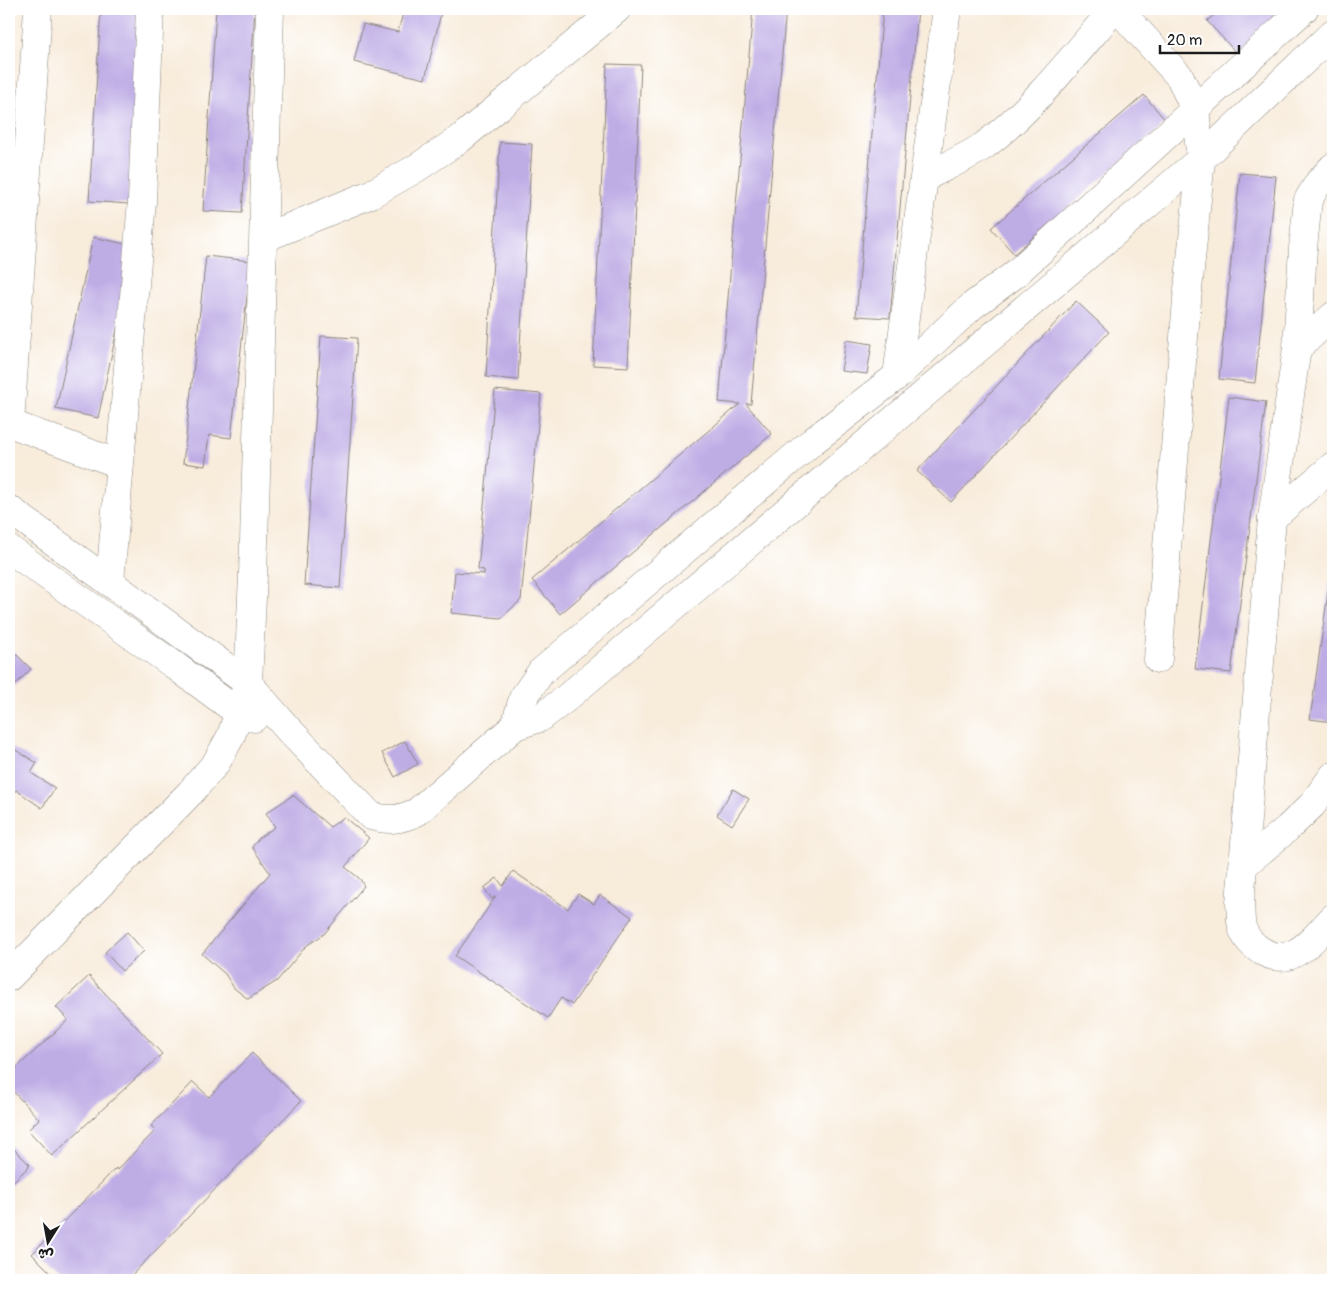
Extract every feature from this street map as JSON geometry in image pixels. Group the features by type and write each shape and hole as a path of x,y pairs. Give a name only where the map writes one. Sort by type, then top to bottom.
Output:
{"street":[{"path":"38,9 9,423 119,464"},
{"path":"110,582 142,201 150,9"},
{"path":"9,977 190,793 216,763 231,736 248,683 270,9"},
{"path":"264,238 371,194 415,169 460,139 617,9"},
{"path":"897,376 947,9"},
{"path":"924,177 984,146 1005,128 1116,9 1180,77 1195,110 1201,159 1186,309 1158,659"},
{"path":"515,726 523,698 541,672 813,441 897,376 972,306 1014,275 1304,9"},
{"path":"9,509 248,683 287,728 371,816 382,819 401,819 417,812 515,726 540,718 564,700 1201,159 1333,33"},
{"path":"1333,167 1319,182 1308,200 1302,248 1297,348 1272,518 1245,864 1240,903 1242,928 1254,947 1273,956 1291,956 1309,945 1333,918"},
{"path":"1297,348 1333,316"},
{"path":"813,441 838,467"},
{"path":"1272,518 1333,466"},
{"path":"9,549 239,713 287,728"},
{"path":"1245,864 1312,806 1333,776"}],"building":[{"path":"101,9 140,9 128,204 89,201"},
{"path":"216,9 255,9 242,213 203,211"},
{"path":"404,9 442,9 425,79 354,62 363,24 398,32"},
{"path":"753,9 786,9 751,404 746,404 772,434 560,614 532,580 740,404 719,402"},
{"path":"883,9 918,9 890,318 856,316"},
{"path":"1221,9 1297,9 1241,58 1207,21"},
{"path":"607,64 641,65 628,367 593,365"},
{"path":"1144,95 1167,122 1014,254 991,228"},
{"path":"500,142 532,144 518,380 486,377"},
{"path":"1240,173 1276,176 1255,383 1219,379"},
{"path":"93,237 135,246 98,418 56,409"},
{"path":"206,256 251,261 231,438 209,435 205,466 183,463"},
{"path":"1076,301 1109,332 951,502 917,471"},
{"path":"321,336 357,338 340,588 304,585"},
{"path":"846,340 872,344 867,374 841,371"},
{"path":"495,390 541,394 521,600 501,618 451,613 455,572 484,574 484,570 478,569"},
{"path":"1229,397 1266,402 1231,673 1195,669"},
{"path":"1331,572 1333,572 1333,722 1310,719"},
{"path":"9,647 31,669 9,691"},
{"path":"405,741 418,764 395,777 382,753"},
{"path":"9,746 37,763 31,773 55,788 42,808 16,790 9,801"},
{"path":"733,789 749,799 732,825 717,815"},
{"path":"293,795 330,827 344,817 369,838 345,867 360,879 364,886 324,934 306,946 277,981 248,999 234,988 225,974 202,954 270,873 252,847 260,837 275,827 266,813"},
{"path":"513,871 568,909 578,894 594,904 600,895 632,917 572,1005 561,998 548,1018 455,956 496,896 492,899 484,888 497,878 503,886"},
{"path":"127,932 144,951 122,971 105,952"},
{"path":"89,976 162,1054 52,1156 28,1130 39,1119 9,1087 9,1075 68,1020 56,1007"},
{"path":"252,1053 301,1101 127,1280 58,1280 32,1254 156,1130 151,1126 193,1082 209,1097"},
{"path":"9,1144 30,1165 9,1186"}]}
